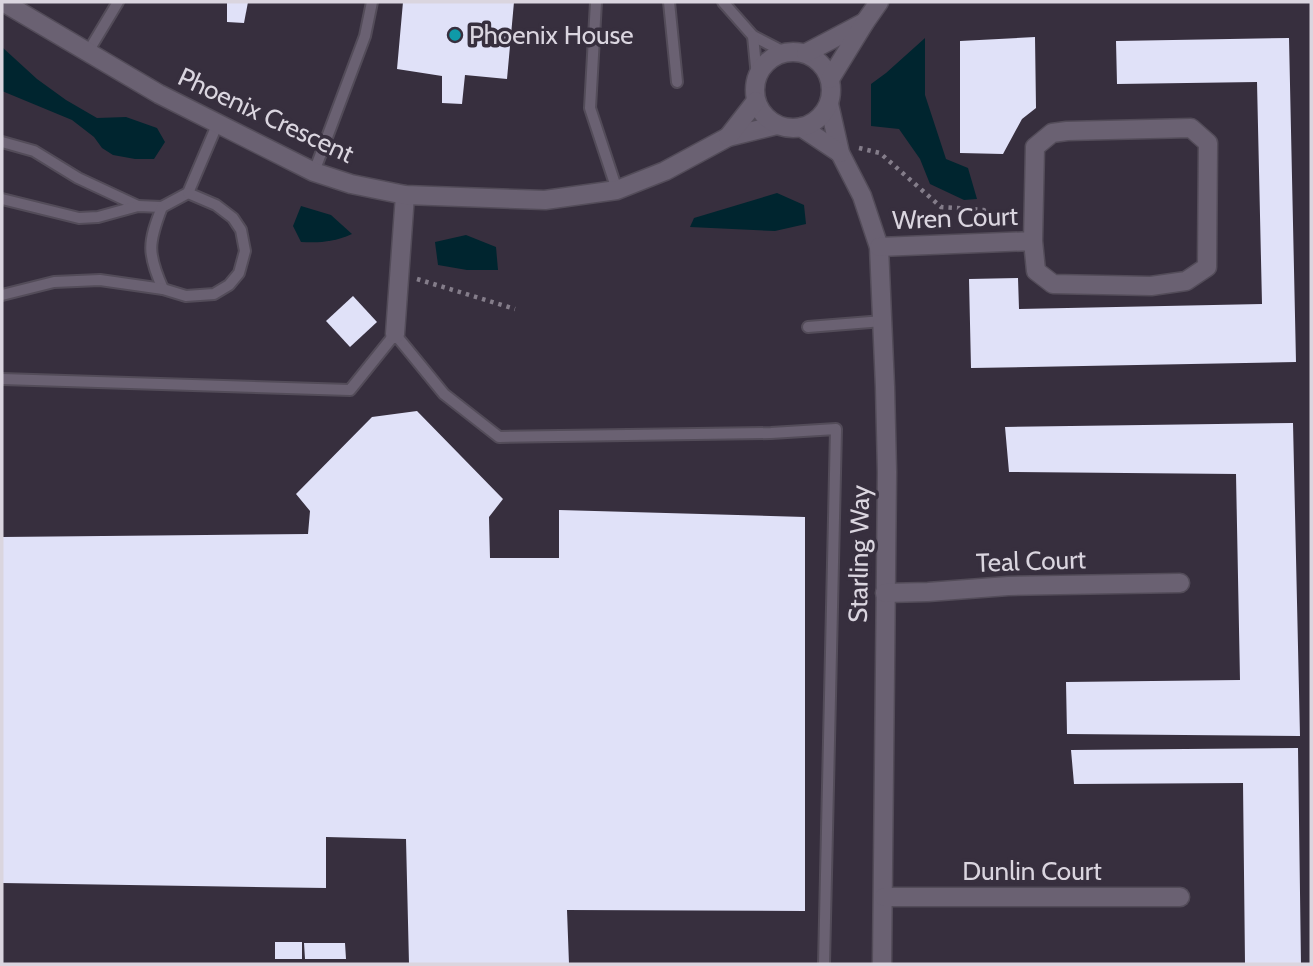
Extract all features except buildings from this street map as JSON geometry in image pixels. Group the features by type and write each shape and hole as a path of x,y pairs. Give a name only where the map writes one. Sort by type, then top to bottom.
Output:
{"street":[{"name":"Phoenix Crescent","path":"3,2 159,94 314,172 351,184 405,195 545,200 617,190 665,171 728,137 777,125"},
{"path":"830,79 879,2"},
{"path":"806,53 865,22"},
{"path":"784,52 806,53 817,59 830,79 832,91 829,104 818,119 801,127 777,125 768,119 756,101 754,89 763,66 772,57 784,52"},
{"name":"Phoenix Crescent","path":"728,137 756,101"},
{"name":"Starling Way","path":"829,104 840,153 862,196 878,247 883,321 887,472 882,964"},
{"name":"Starling Way","path":"801,127 840,153"},
{"name":"Wren Court","path":"1191,128 1208,143 1207,267 1186,281 1151,286 1053,284 1036,271 1033,241 1035,147 1052,133 1191,128"},
{"path":"395,334 405,195"},
{"name":"Wren Court","path":"878,247 1033,241"},
{"name":"Teal Court","path":"885,593 1008,586 1180,583"},
{"name":"Dunlin Court","path":"884,897 1180,897"}],"lane":[{"path":"88,52 118,2"},
{"path":"314,172 365,36 372,2"},
{"path":"596,2 590,108 617,190"},
{"path":"669,2 677,82"},
{"path":"723,2 753,36 784,52"},
{"path":"753,36 757,77"},
{"path":"2,199 79,218 106,216 138,206 162,207 188,193 217,125"},
{"path":"2,142 34,151 78,178 138,206"},
{"path":"2,295 54,282 100,280 163,289 186,296 215,294 229,285 239,273 245,251 241,230 233,218 216,205 188,193"},
{"path":"162,207 152,233 150,250 163,289"},
{"path":"808,327 883,321"},
{"path":"2,379 350,390 395,334 444,394 499,437 771,433 836,429 824,964"}],"path":[{"path":"859,148 880,153 941,207 984,210 984,230"},
{"path":"416,278 515,309"}],"water":[{"path":"925,38 925,95 946,159 968,168 977,199 964,200 930,184 920,159 899,129 871,126 871,84"},
{"path":"2,47 37,79 97,118 126,117 157,128 165,142 154,159 113,155 72,120 2,91"},
{"path":"777,193 804,205 806,224 775,231 690,227 694,218"},
{"path":"301,206 331,215 352,234 327,241 301,242 293,226"},
{"path":"466,235 496,247 498,270 467,270 438,265 435,242"}],"place":[{"name":"Phoenix House","path":"455,35"}]}
